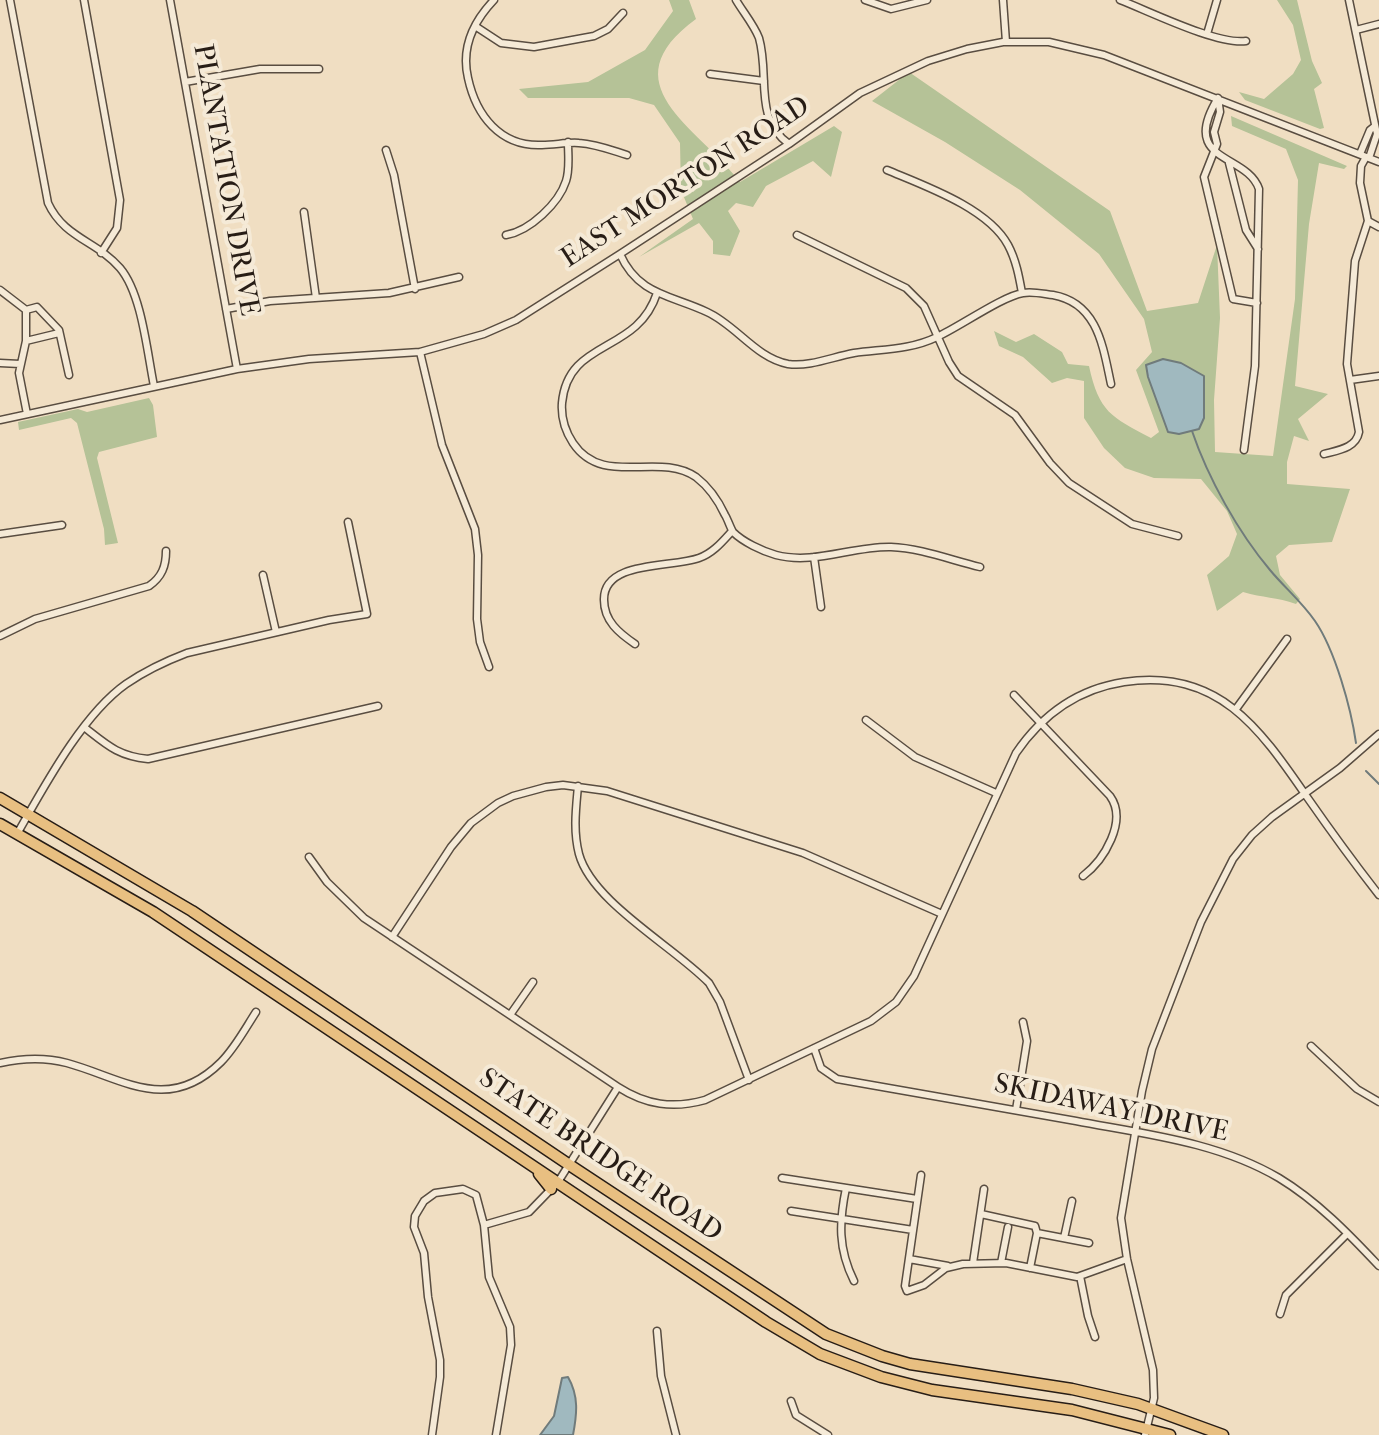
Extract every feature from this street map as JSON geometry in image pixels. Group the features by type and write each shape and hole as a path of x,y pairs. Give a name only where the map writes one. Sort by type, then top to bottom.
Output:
{"highway":[{"name":"STATE BRIDGE ROAD","path":"0,798 192,911 826,1334 910,1364 1072,1389 1152,1408 1223,1435"},
{"name":"STATE BRIDGE ROAD","path":"0,824 153,912 501,1144 554,1186 820,1354 881,1377 932,1390 1072,1410 1146,1432 1170,1435"}],"street":[{"path":"10,0 48,203 62,226 119,267 131,287 154,386"},
{"path":"84,0 120,200 117,228 101,253"},
{"name":"PLANTATION DRIVE","path":"170,0 237,369"},
{"path":"494,0 475,26 467,45 465,66 472,100 483,118 500,133 521,143 541,145 568,142 594,145 627,155"},
{"path":"736,0 758,36 768,118 776,132 789,144"},
{"path":"865,0 891,9 927,0"},
{"path":"1003,0 1006,42"},
{"path":"1120,0 1207,34 1236,42 1246,41"},
{"path":"1207,34 1217,0"},
{"path":"1324,454 1344,449 1358,439 1359,432 1347,342 1355,261 1368,221 1360,183 1361,166 1370,130 1375,126 1349,0"},
{"path":"475,26 485,36 501,43 534,47 594,36 608,29 623,13"},
{"path":"1356,30 1379,24"},
{"name":"EAST MORTON ROAD","path":"0,420 237,369 309,359 420,352 468,339 516,320 789,144 860,93 895,74 967,49 1006,42 1064,44 1104,55 1379,162"},
{"path":"185,82 260,69 319,69"},
{"path":"710,74 764,81"},
{"path":"1218,98 1207,129 1209,144 1214,152 1254,179 1259,186 1255,366 1244,450"},
{"path":"506,235 524,229 560,195 568,174 568,142"},
{"path":"386,150 394,175 415,289"},
{"path":"1214,152 1204,177 1231,294 1233,299 1257,303"},
{"path":"1229,163 1246,230 1259,250"},
{"path":"887,170 962,204 998,230 1017,266 1022,293"},
{"path":"304,212 316,298"},
{"path":"1368,221 1379,227"},
{"path":"797,235 906,288 924,306 958,376 1015,415 1050,463 1069,483 1132,524 1178,536"},
{"path":"620,254 626,267 644,287 710,313 731,326 765,355 788,364 806,364 853,353 905,348 938,337 1022,293 1066,297 1082,309 1098,328 1105,347 1111,384"},
{"path":"226,309 415,289 459,277"},
{"path":"0,290 26,310"},
{"path":"657,293 649,312 636,329 591,353 574,370 562,398 564,426 576,448 597,463 614,468 672,466 687,471 709,488 732,531 747,542 775,554 814,557 873,547 893,547 980,567"},
{"path":"26,310 37,307 59,333 69,375"},
{"path":"26,310 26,341 20,364 27,414"},
{"path":"26,341 59,333"},
{"path":"420,352 442,445 475,529 478,555 477,619 480,642 489,667"},
{"path":"0,363 20,364"},
{"path":"1350,380 1379,376"},
{"path":"17,834 92,715 124,685 187,653 367,614 348,522"},
{"path":"0,534 62,525"},
{"path":"635,644 621,634 606,615 604,595 615,577 624,572 684,563 701,557 715,550 732,531"},
{"path":"0,636 35,619 149,586 166,564 166,551"},
{"path":"814,557 821,607"},
{"path":"263,575 276,632"},
{"path":"1236,709 1287,639"},
{"path":"309,857 344,901 392,937 618,1087 646,1102 678,1105 705,1100 749,1080 871,1021 896,1002 914,976 1016,753 1040,723 1062,705 1110,684 1136,680 1188,686 1236,709 1264,736 1379,895"},
{"path":"1014,695 1110,796 1117,808 1116,826 1096,866 1083,876"},
{"path":"84,727 127,757 148,759 378,706"},
{"path":"866,720 915,757 996,793"},
{"path":"1146,1432 1152,1408 1153,1370 1127,1259 1121,1218 1152,1049 1186,957 1233,859 1252,835 1357,755 1379,734"},
{"path":"392,937 460,836 484,812 513,796 546,787 578,786 607,791 803,853 942,914"},
{"path":"578,786 576,839 587,873 604,895 709,983 720,1002 749,1080"},
{"path":"452,831 460,836"},
{"path":"510,1015 533,982"},
{"path":"0,1063 36,1058 53,1060 136,1088 172,1088 199,1079 221,1062 256,1012"},
{"path":"1016,1110 1027,1041 1023,1022"},
{"path":"1311,1046 1357,1089 1379,1102"},
{"name":"SKIDAWAY DRIVE","path":"814,1048 821,1068 837,1079 1136,1132 1206,1147 1255,1165 1303,1194 1379,1266"},
{"path":"484,1225 529,1212 554,1186 618,1087"},
{"path":"921,1175 906,1290 924,1285 951,1267"},
{"path":"782,1178 917,1199"},
{"path":"846,1188 840,1218 842,1251 854,1281"},
{"path":"432,1435 440,1360 428,1297 424,1253 414,1227 415,1216 424,1201 435,1193 463,1189 476,1195 484,1225 489,1277 510,1327 511,1345 496,1435"},
{"path":"973,1263 984,1189"},
{"path":"1064,1238 1072,1201"},
{"path":"791,1211 913,1230"},
{"path":"981,1214 1035,1226 1037,1233 1030,1268"},
{"path":"1001,1263 1008,1227"},
{"path":"1037,1233 1089,1243"},
{"path":"1280,1314 1286,1295 1347,1234"},
{"path":"909,1259 951,1267 1001,1263 1080,1276 1127,1259"},
{"path":"1080,1276 1095,1337"},
{"path":"657,1331 661,1376 676,1435"},
{"path":"791,1401 796,1415 828,1435"}],"green space":[{"path":"669,0 689,0 696,19 671,42 659,64 659,84 668,104 740,182 834,126 842,132 831,177 813,161 766,186 753,207 736,203 728,211 740,231 730,256 713,254 713,241 699,223 639,257 693,219 681,190 680,143 654,105 629,98 528,98 519,89 588,82 645,50 673,11"},
{"path":"1277,0 1297,0 1312,61 1322,83 1314,89 1324,128 1245,100 1239,92 1264,99 1293,74 1301,60 1293,25"},
{"path":"909,72 1110,211 1147,311 1198,303 1217,245 1220,318 1214,400 1215,452 1273,456 1295,299 1298,180 1286,149 1232,126 1231,116 1347,166 1344,169 1319,163 1309,224 1295,386 1328,394 1298,419 1309,441 1294,436 1287,462 1287,484 1350,489 1332,542 1289,545 1276,556 1280,575 1300,599 1296,604 1243,592 1217,611 1207,575 1229,556 1237,534 1227,511 1201,479 1154,478 1125,468 1104,448 1084,418 1084,381 1067,378 1052,383 1023,357 999,346 994,331 1016,342 1034,334 1062,352 1068,364 1089,366 1097,394 1116,418 1151,438 1159,432 1136,370 1152,352 1144,319 1099,254 1020,190 945,142 872,101"},
{"path":"149,398 153,405 157,437 99,452 97,458 118,543 105,545 104,529 77,423 71,418 19,430 18,422 78,409 87,412"}],"water":[{"path":"1163,359 1181,363 1204,376 1204,418 1199,429 1179,434 1168,432 1146,365"},
{"path":"568,1377 576,1405 573,1435 540,1435 554,1416 562,1378"}],"waterway":[{"path":"1192,431 1206,467 1235,522 1322,633 1341,680 1356,743"},
{"path":"1366,771 1379,784"}]}
